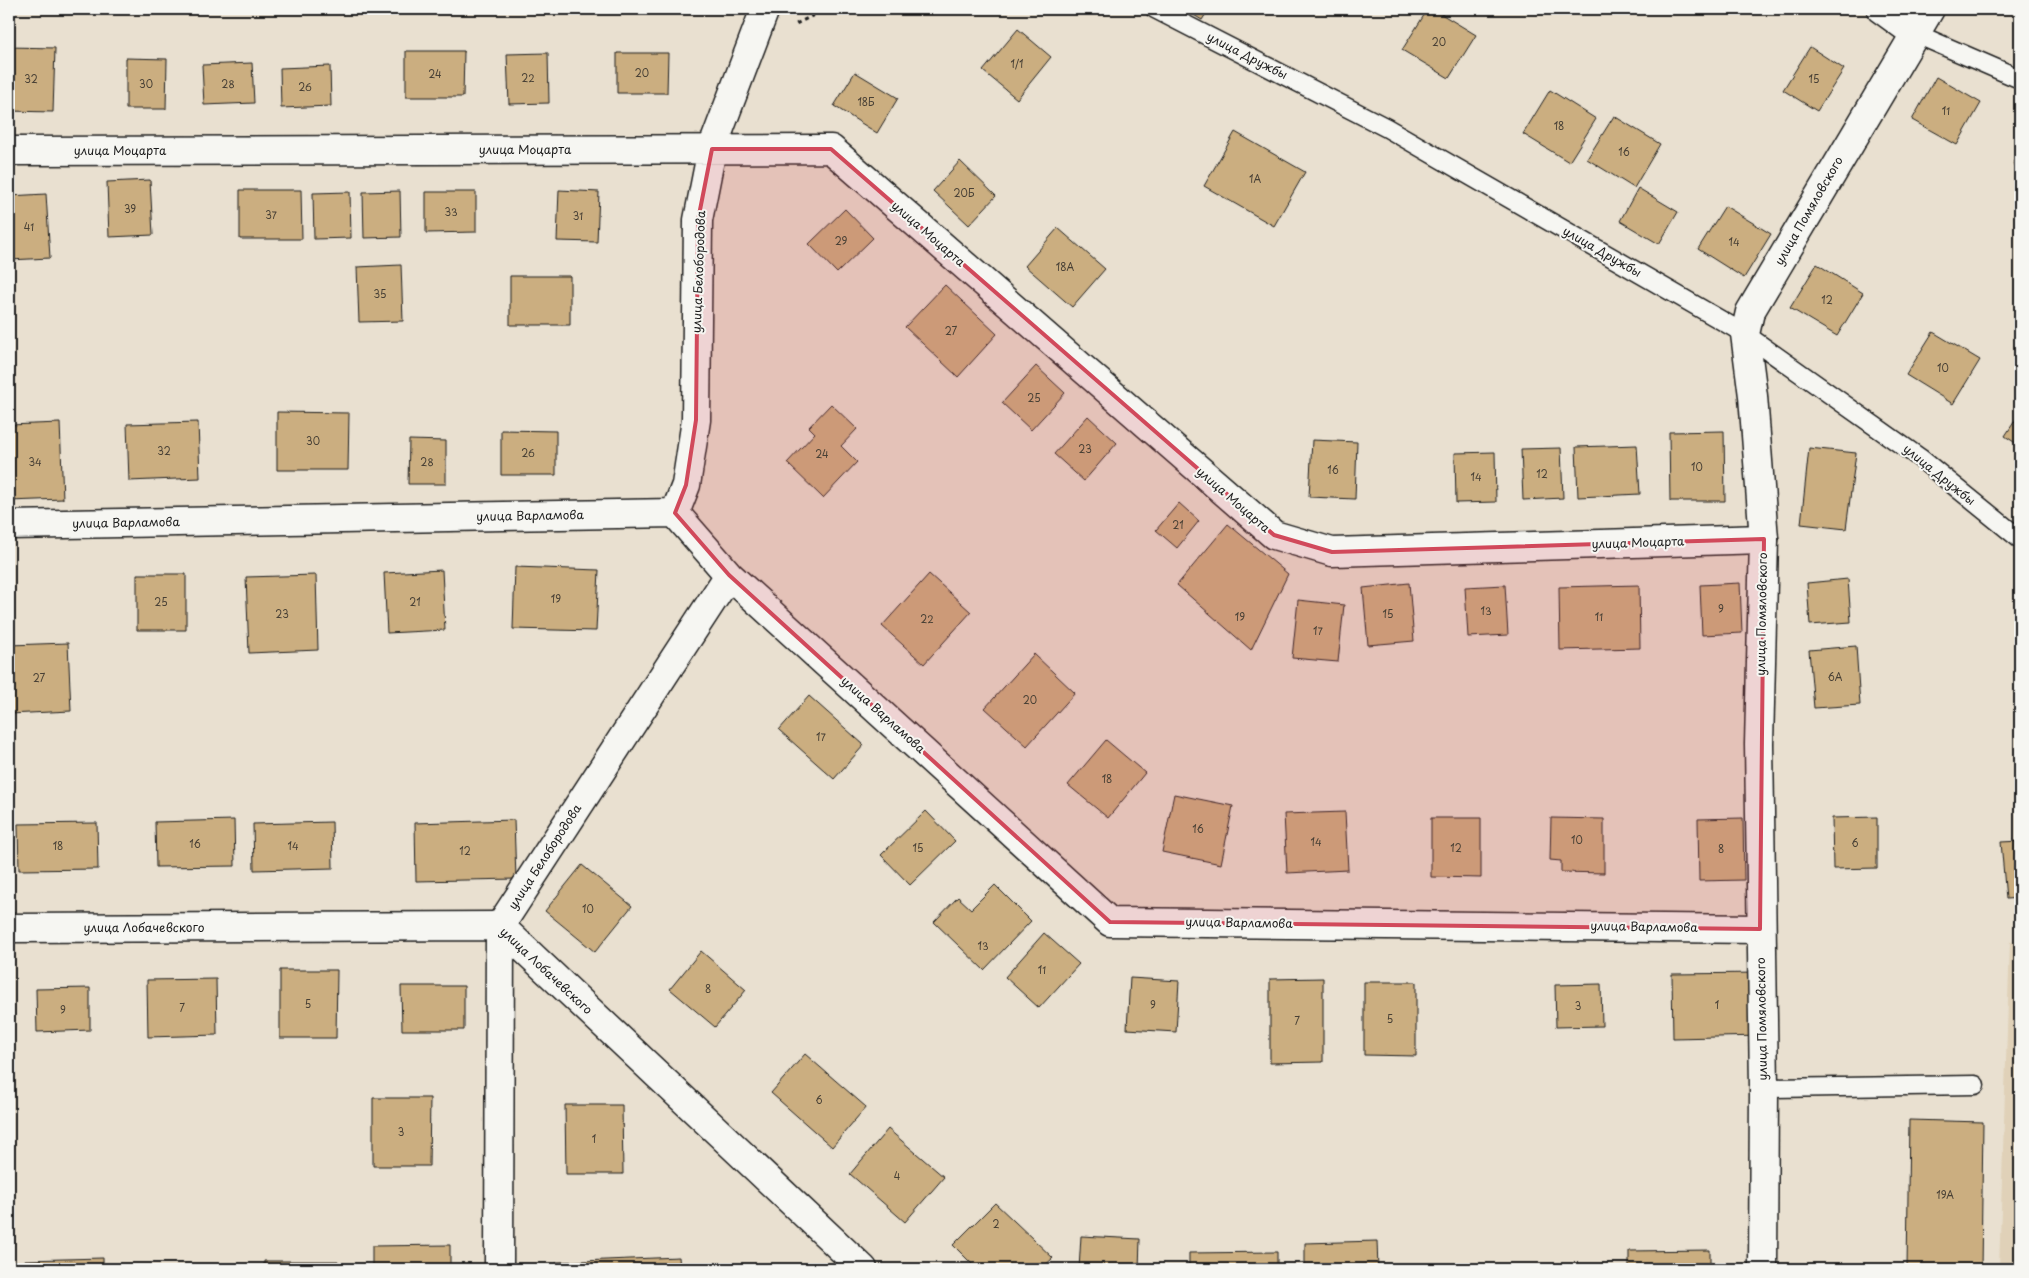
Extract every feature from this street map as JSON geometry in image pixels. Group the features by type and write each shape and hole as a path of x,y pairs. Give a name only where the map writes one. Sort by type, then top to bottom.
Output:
{"street":[{"name":"улица Белобородова","path":"675,514 686,485 696,420 698,220 712,149 765,9"},
{"path":"1880,9 1914,33"},
{"name":"улица Помяловского","path":"1763,1269 1764,1088 1760,929 1759,744 1764,539 1753,396 1745,334 1750,312 1930,9"},
{"name":"улица Моцарта","path":"9,151 831,149 1274,535 1332,552 1764,539"},
{"name":"улица Варламова","path":"9,525 675,514 729,575 1110,922 1760,929"},
{"name":"улица Белобородова","path":"500,926 729,575"},
{"path":"499,1269 500,926"},
{"name":"улица Лобачевского","path":"9,928 500,926 863,1269"}],"lane":[{"name":"улица Дружбы","path":"1155,9 1387,128 1745,334 1920,458 2020,539"},
{"path":"1914,33 2020,79"},
{"path":"1764,1088 1975,1085"}],"highlighted area":[{"path":"712,149 831,149 1274,535 1332,552 1764,539 1760,929 1110,922 729,575 675,513 686,485 696,420 698,220"}],"shaded area":[{"path":"2020,941 2020,1269 1999,1269 2010,942"}],"building":[{"path":"1184,9 1209,9 1202,20"},
{"path":"1428,9 1433,9 1476,35 1449,78 1402,50"},
{"path":"1018,29 1051,57 1017,99 983,71"},
{"path":"9,47 55,48 53,112 9,111"},
{"path":"1810,47 1844,69 1817,111 1783,90"},
{"path":"406,51 464,51 463,97 406,97"},
{"path":"548,53 549,103 509,104 507,54"},
{"path":"617,53 668,53 667,93 617,93"},
{"path":"126,58 167,59 166,109 126,109"},
{"path":"252,63 254,103 204,105 202,65"},
{"path":"330,66 331,106 281,108 280,68"},
{"path":"855,72 898,98 877,133 834,106"},
{"path":"1936,77 1981,103 1957,145 1912,120"},
{"path":"1550,90 1596,119 1569,162 1523,134"},
{"path":"1614,116 1660,144 1634,188 1587,159"},
{"path":"1235,132 1305,172 1274,226 1204,186"},
{"path":"2020,152 2020,168 2013,164"},
{"path":"960,161 996,196 969,225 933,191"},
{"path":"150,180 153,235 109,237 107,182"},
{"path":"1638,188 1678,212 1659,244 1620,221"},
{"path":"240,190 301,190 302,239 240,239"},
{"path":"559,190 599,192 597,242 557,241"},
{"path":"400,191 401,237 364,238 363,192"},
{"path":"350,192 351,238 314,239 313,193"},
{"path":"426,192 476,192 476,232 426,233"},
{"path":"46,194 50,258 9,260 9,196"},
{"path":"1725,206 1771,234 1744,278 1698,249"},
{"path":"845,209 873,238 837,273 809,244"},
{"path":"1058,228 1105,269 1072,307 1025,266"},
{"path":"1817,264 1863,293 1837,336 1790,308"},
{"path":"401,265 403,321 359,322 357,267"},
{"path":"510,276 570,276 570,325 510,325"},
{"path":"945,285 997,334 958,377 905,327"},
{"path":"1933,332 1980,360 1953,404 1906,375"},
{"path":"1036,366 1065,393 1031,430 1002,403"},
{"path":"831,404 857,429 841,446 857,462 823,498 787,463 815,433 809,427"},
{"path":"277,412 349,413 348,470 277,470"},
{"path":"2020,413 2020,446 2005,436"},
{"path":"1088,416 1117,443 1084,481 1054,454"},
{"path":"198,422 200,478 129,481 127,424"},
{"path":"60,423 63,499 9,501 9,425"},
{"path":"501,430 556,431 556,475 501,475"},
{"path":"1724,431 1725,501 1670,501 1669,432"},
{"path":"409,440 446,441 446,484 408,484"},
{"path":"1312,440 1357,442 1355,499 1309,497"},
{"path":"1637,445 1640,494 1578,497 1576,447"},
{"path":"1561,448 1563,498 1523,500 1521,449"},
{"path":"1809,448 1856,453 1846,529 1801,524"},
{"path":"1495,452 1496,502 1456,503 1455,453"},
{"path":"1179,503 1199,521 1177,548 1156,530"},
{"path":"1228,524 1288,574 1251,650 1177,585"},
{"path":"515,567 599,570 596,631 513,629"},
{"path":"442,570 445,630 387,633 384,573"},
{"path":"137,574 186,574 186,630 137,630"},
{"path":"929,574 971,612 924,664 882,626"},
{"path":"316,575 318,650 249,653 246,577"},
{"path":"1848,579 1851,622 1810,625 1807,583"},
{"path":"1409,583 1414,641 1368,645 1363,588"},
{"path":"1740,583 1742,633 1702,635 1700,585"},
{"path":"1505,585 1508,635 1468,637 1465,587"},
{"path":"1639,585 1640,648 1560,650 1559,587"},
{"path":"1298,600 1344,605 1338,662 1292,658"},
{"path":"68,643 71,711 9,714 9,645"},
{"path":"1856,646 1860,705 1814,708 1809,650"},
{"path":"1034,654 1075,693 1027,746 985,708"},
{"path":"809,696 864,745 834,779 779,730"},
{"path":"1106,740 1145,773 1108,818 1068,785"},
{"path":"1174,794 1233,806 1221,864 1162,852"},
{"path":"926,811 955,841 910,885 881,855"},
{"path":"1345,812 1348,870 1287,873 1284,814"},
{"path":"1877,817 1877,868 1833,869 1832,818"},
{"path":"1431,818 1481,818 1481,878 1431,877"},
{"path":"1551,818 1604,819 1604,873 1561,872 1561,861 1550,860"},
{"path":"1743,818 1744,880 1699,881 1698,819"},
{"path":"234,820 235,866 156,867 155,822"},
{"path":"514,820 516,879 416,881 415,823"},
{"path":"332,822 333,868 254,870 253,824"},
{"path":"97,823 98,869 19,870 18,824"},
{"path":"2020,841 2020,898 2006,899 2001,842"},
{"path":"582,865 632,906 595,952 545,911"},
{"path":"995,885 1031,921 984,970 934,922 958,897 971,909"},
{"path":"1044,933 1079,964 1039,1008 1005,977"},
{"path":"701,951 746,990 715,1027 670,989"},
{"path":"280,970 337,970 336,1038 280,1038"},
{"path":"1761,973 1762,1036 1673,1038 1672,974"},
{"path":"1130,978 1179,981 1176,1032 1127,1029"},
{"path":"1323,978 1323,1062 1270,1063 1270,979"},
{"path":"216,979 217,1035 148,1037 147,980"},
{"path":"1364,982 1416,982 1416,1056 1364,1055"},
{"path":"1601,984 1602,1026 1556,1027 1555,985"},
{"path":"401,986 464,986 464,1030 402,1030"},
{"path":"90,988 90,1030 37,1032 36,989"},
{"path":"805,1054 866,1107 832,1147 771,1093"},
{"path":"373,1098 430,1098 429,1166 373,1166"},
{"path":"565,1105 622,1105 623,1174 566,1174"},
{"path":"1909,1120 1983,1122 1981,1269 1907,1269"},
{"path":"888,1129 944,1177 905,1222 850,1174"},
{"path":"995,1203 1053,1258 1041,1269 977,1269 953,1245"},
{"path":"1081,1236 1140,1239 1139,1269 1079,1269"},
{"path":"1377,1241 1378,1269 1305,1269 1305,1243"},
{"path":"450,1245 450,1269 372,1269 372,1246"},
{"path":"1710,1250 1710,1269 1629,1269 1629,1251"},
{"path":"1277,1252 1277,1269 1189,1269 1189,1253"},
{"path":"679,1257 680,1269 557,1269 557,1262"},
{"path":"103,1258 103,1269 25,1269 25,1260"},
{"path":"264,1261 338,1261 338,1269 264,1269"},
{"path":"216,1268 216,1269 163,1269"}]}
